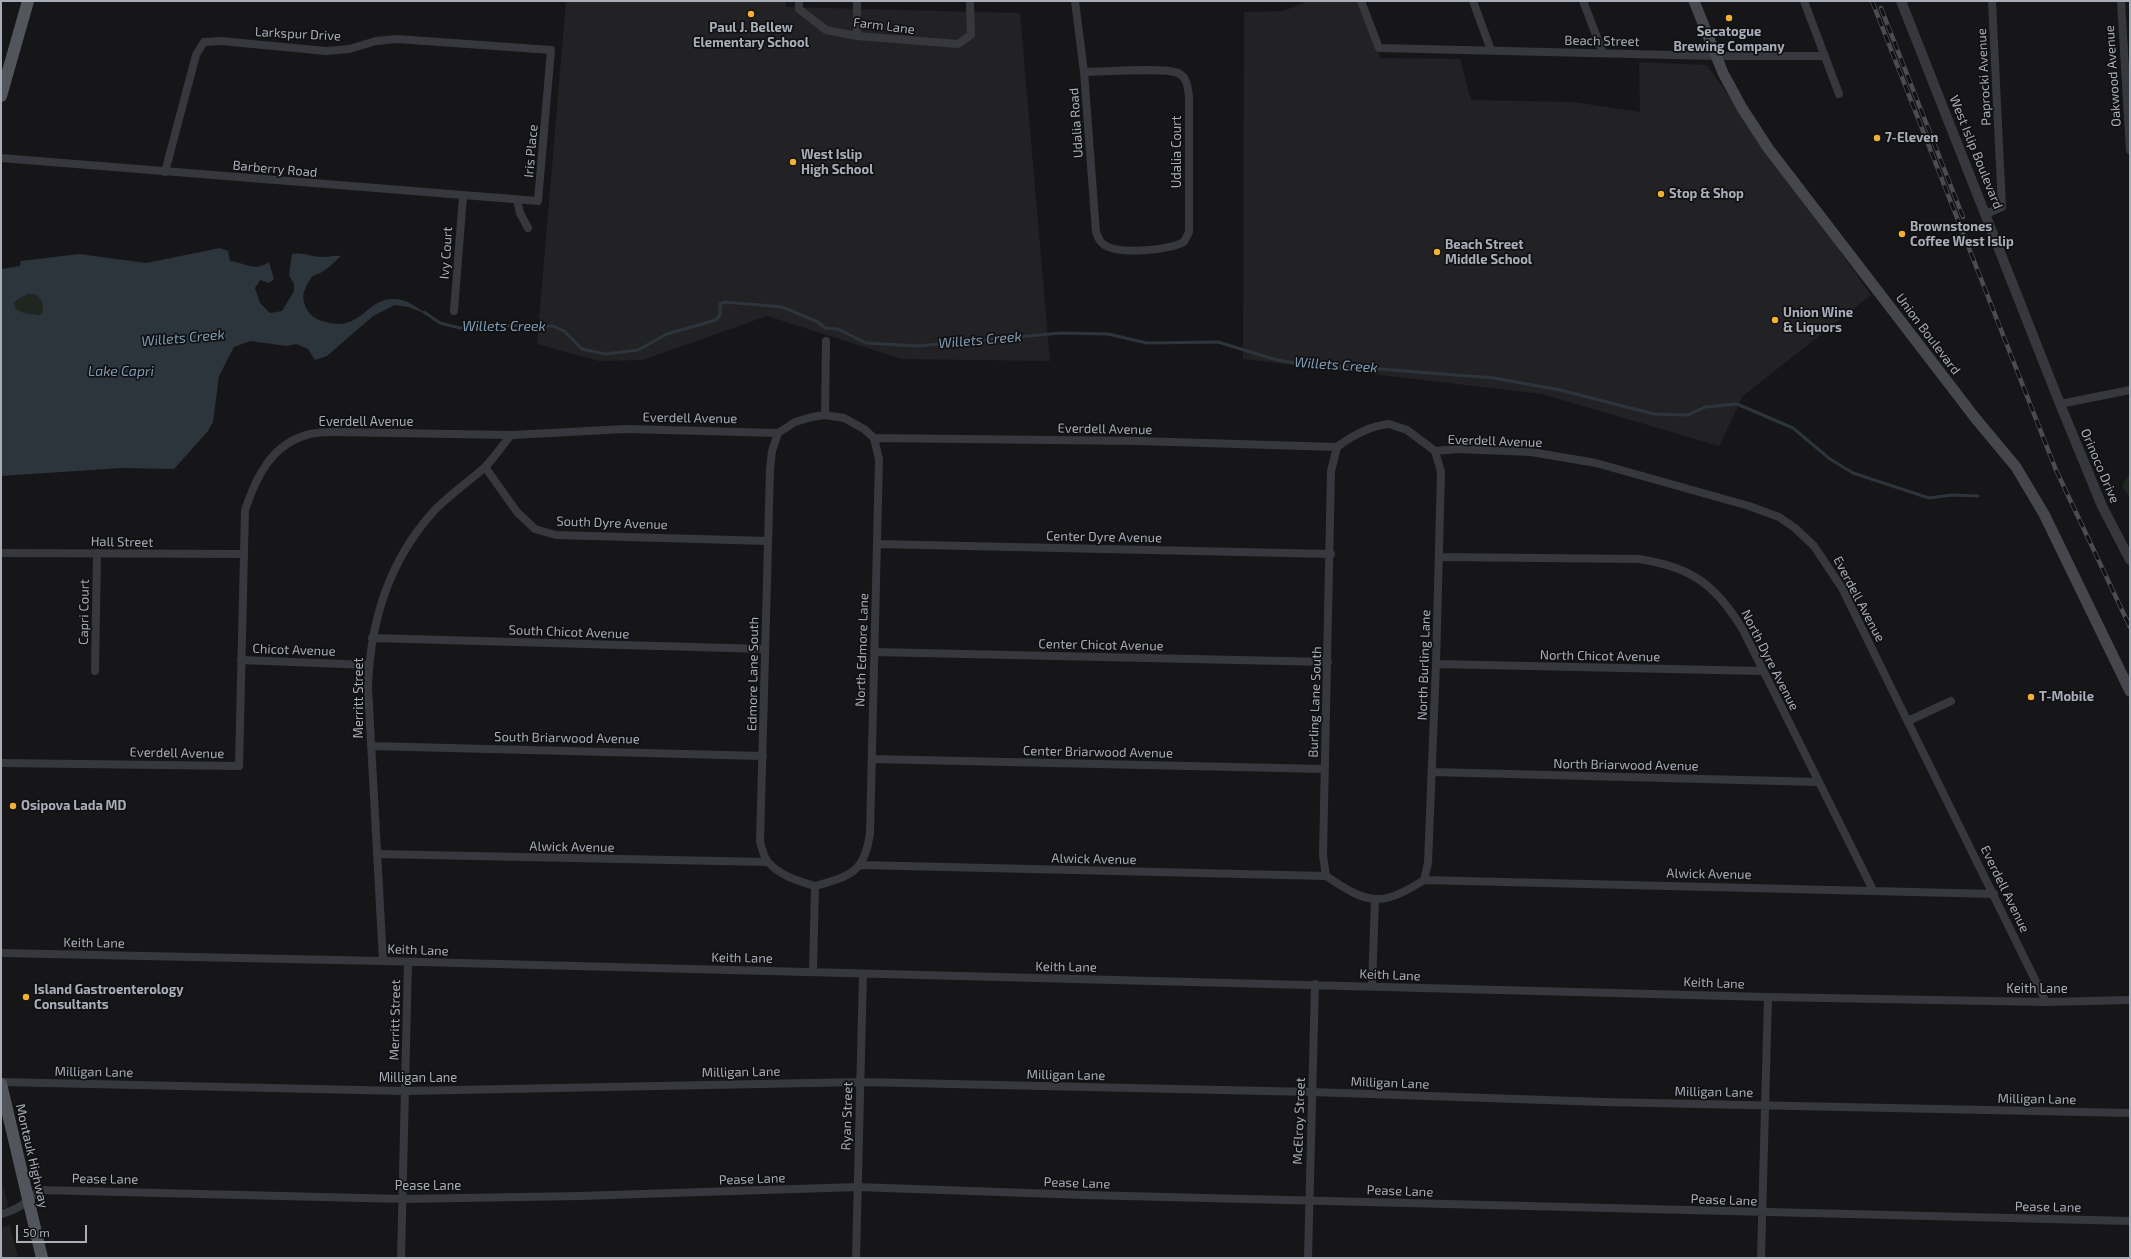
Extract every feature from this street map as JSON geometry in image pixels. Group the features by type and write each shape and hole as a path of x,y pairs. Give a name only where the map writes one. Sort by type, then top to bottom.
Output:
{"main road":[{"path":"1,96 28,1"},
{"name":"Union Boulevard","path":"1694,1 1715,56 1742,108 1768,148 1976,419 2016,468 2044,514 2130,691"},
{"name":"Montauk Highway","path":"1,1083 42,1258"}],"street":[{"path":"857,1 857,36"},
{"name":"Farm Lane","path":"799,5 826,30 857,36 958,44 971,35 970,1"},
{"name":"Udalia Road","path":"1075,1 1084,72 1096,232 1102,243"},
{"name":"Beach Street","path":"1361,1 1379,48 1715,56 1825,56"},
{"path":"1473,1 1491,50"},
{"path":"1583,1 1603,53"},
{"path":"1804,1 1839,94"},
{"name":"West Islip Boulevard","path":"1901,1 2060,404"},
{"name":"Paprocki Avenue","path":"1986,214 2002,207 1992,1"},
{"name":"Oakwood Avenue","path":"2121,1 2130,150"},
{"name":"Larkspur Drive","path":"164,172 196,55 204,42 221,41 326,51 349,49 376,41 397,39 550,50"},
{"name":"Iris Place","path":"518,200 538,201 550,50"},
{"name":"Udalia Court","path":"1084,72 1164,71 1178,73 1187,81 1189,96 1189,232 1184,242 1164,249 1124,250 1116,250 1102,243"},
{"name":"Barberry Road","path":"1,158 518,200"},
{"name":"Ivy Court","path":"454,311 463,196"},
{"path":"518,200 520,213 528,228"},
{"path":"826,342 826,415"},
{"path":"2060,404 2130,390"},
{"name":"Orinoco Drive","path":"2060,404 2102,506 2130,560"},
{"path":"778,433 795,422 826,415 844,418 864,429 874,438"},
{"path":"1336,446 1348,438 1375,426 1389,424 1407,430 1435,451"},
{"name":"Everdell Avenue","path":"1,762 239,766 245,510 254,483 265,465 285,445 310,434 335,432 511,435 626,429 778,433"},
{"name":"Edmore Lane South","path":"767,862 760,842 768,541 772,451 778,433"},
{"name":"Merritt Street","path":"383,961 371,746 369,664 377,614 399,561 413,539 434,512 485,467 511,435"},
{"name":"Everdell Avenue","path":"874,438 1139,441 1336,446"},
{"name":"North Edmore Lane","path":"861,865 868,851 870,833 879,458 874,438"},
{"name":"Burling Lane South","path":"1326,876 1323,856 1324,769 1331,554 1331,471 1336,446"},
{"name":"Everdell Avenue","path":"1435,451 1458,449 1531,452 1596,463 1736,502 1779,517 1814,546 1829,566 1842,588 2046,1002"},
{"name":"North Burling Lane","path":"1424,880 1428,863 1433,772 1439,557 1441,472 1435,451"},
{"name":"South Dyre Avenue","path":"485,467 517,512 535,529 556,535 768,541"},
{"name":"Center Dyre Avenue","path":"877,544 1331,554"},
{"name":"Hall Street","path":"1,552 243,554"},
{"name":"Capri Court","path":"95,671 97,553"},
{"name":"North Dyre Avenue","path":"1439,557 1639,559 1665,563 1688,572 1711,587 1730,608 1743,630 1762,671 1873,890"},
{"name":"South Chicot Avenue","path":"372,638 765,650"},
{"name":"Center Chicot Avenue","path":"874,652 1328,662"},
{"name":"Chicot Avenue","path":"241,660 369,664"},
{"name":"North Chicot Avenue","path":"1436,664 1762,671"},
{"path":"1908,721 1952,701"},
{"name":"South Briarwood Avenue","path":"371,746 763,756"},
{"name":"Center Briarwood Avenue","path":"872,759 1324,769"},
{"name":"North Briarwood Avenue","path":"1433,772 1818,782"},
{"name":"Alwick Avenue","path":"377,854 767,862"},
{"path":"767,862 790,878 815,886 836,880 861,865"},
{"name":"Alwick Avenue","path":"861,865 1326,876"},
{"path":"1326,876 1357,896 1375,900 1402,894 1424,880"},
{"name":"Alwick Avenue","path":"1424,880 1994,894"},
{"path":"813,972 815,886"},
{"path":"1372,986 1375,900"},
{"name":"Keith Lane","path":"1,953 1315,984 1768,997 2046,1002 2130,1000"},
{"name":"Merritt Street","path":"401,1258 408,962"},
{"name":"Ryan Street","path":"856,1258 863,974"},
{"name":"McElroy Street","path":"1308,1258 1315,984"},
{"path":"1761,1258 1768,997"},
{"name":"Milligan Lane","path":"1,1083 405,1091 860,1082 2130,1113"},
{"name":"Pease Lane","path":"1,1214 15,1211 28,1202 39,1190 403,1199 580,1196 857,1187 1084,1196 1309,1200 1762,1213 2130,1221"}],"shaded area":[{"name":"West Islip High School","path":"566,1 786,1 786,7 1020,13 1050,361 902,359 767,316 643,360 599,361 537,344"},
{"name":"Beach Street Middle School","path":"1307,1 1357,1 1381,58 1460,59 1471,100 1573,102 1640,112 1639,62 1707,65 1871,295 1743,396 1719,446 1542,394 1243,359 1244,12 1284,11"},
{"path":"28,294 37,295 42,302 43,312 40,315 24,313 16,310 14,303 18,299"},
{"path":"2130,473 2130,498 2122,486"},
{"path":"1,1176 8,1207 1,1209"},
{"path":"10,1225 18,1258 1,1258 1,1227"}],"water":[{"name":"Lake Capri","path":"220,248 228,251 230,261 255,267 269,262 274,279 269,283 260,280 255,288 260,303 270,313 282,311 294,291 294,284 289,275 292,254 322,257 341,256 321,273 314,275 308,282 305,289 303,299 305,305 310,314 315,318 335,324 345,323 361,316 374,305 391,299 406,301 426,314 409,307 395,305 373,316 327,356 315,360 308,349 296,344 287,346 250,341 234,347 219,376 213,422 208,431 174,469 122,468 1,476 1,269 20,266 21,261 79,254 146,263","holes":["28,294 37,295 42,302 43,312 40,315 24,313 16,309 14,303 18,299"]}],"waterway":[{"name":"Willets Creek","path":"424,312 440,323 460,328 481,325 553,326 564,331 582,349 605,354 638,350 667,334 716,320 720,315 720,304 725,302 782,307 818,322 825,328 838,329 866,343 918,346 1061,333 1108,334 1147,343 1218,342 1277,360 1318,367 1354,367 1494,378 1560,390 1654,414 1688,415 1705,407 1737,404 1793,428 1830,459 1853,473 1929,498 1952,495 1978,496"}],"railway":[{"path":"1872,1 2056,470 2130,627"},
{"path":"1881,8 1963,217"}],"place":[{"name":"Paul J. Bellew Elementary School","path":"751,14"},
{"name":"Secatogue Brewing Company","path":"1729,18"},
{"name":"7-Eleven","path":"1877,138"},
{"name":"West Islip High School","path":"793,162"},
{"name":"Stop & Shop","path":"1661,194"},
{"name":"Brownstones Coffee West Islip","path":"1902,234"},
{"name":"Beach Street Middle School","path":"1437,252"},
{"name":"Union Wine & Liquors","path":"1775,320"},
{"name":"T-Mobile","path":"2031,697"},
{"name":"Osipova Lada MD","path":"13,806"},
{"name":"Island Gastroenterology Consultants","path":"26,997"}]}
